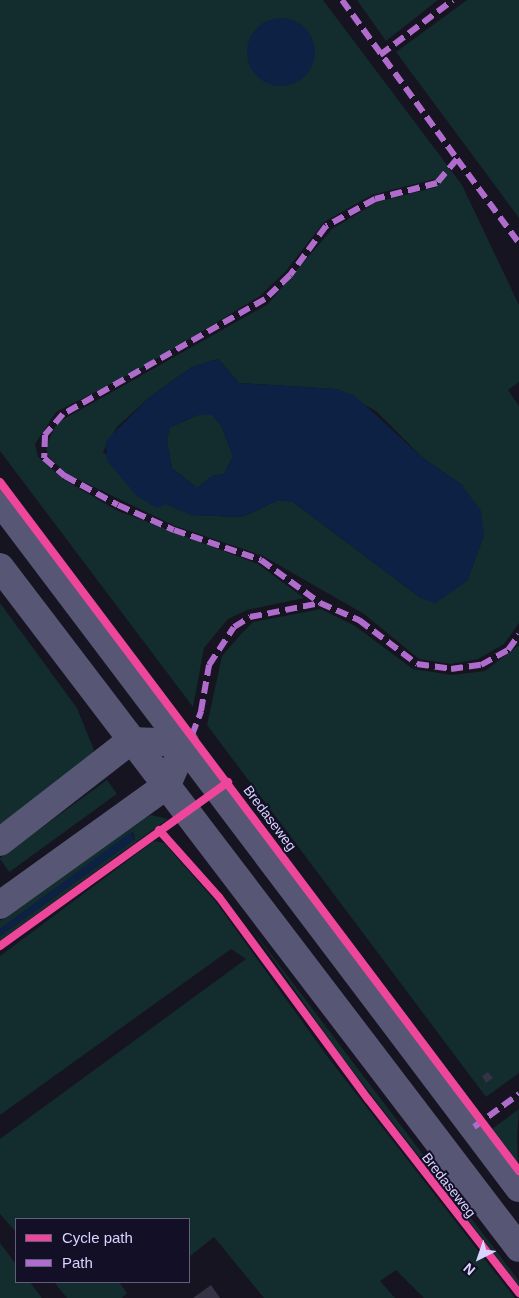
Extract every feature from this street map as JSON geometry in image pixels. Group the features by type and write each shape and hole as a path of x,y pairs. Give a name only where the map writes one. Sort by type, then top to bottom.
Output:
{"main road":[{"name":"Bredaseweg","path":"0,501 519,1188"},
{"name":"Bredaseweg","path":"0,567 130,741 167,785 519,1248"},
{"path":"0,842 130,741 184,743 167,785 0,905"}],"green space":[{"path":"0,0 323,0 462,185 519,305 519,382 508,390 519,406 519,623 504,644 478,659 451,664 419,659 364,614 263,556 175,526 67,474 48,456 46,446 57,423 268,304 332,229 377,202 437,187 435,179 372,195 324,222 286,271 260,296 140,369 56,412 35,444 38,457 63,479 116,510 258,564 304,598 247,610 228,619 204,648 193,707 0,451","holes":["218,359 239,383 336,389 376,411 423,458 462,485 484,535 467,581 422,599 293,502 279,500 242,517 192,515 166,504 103,452 117,427 151,396 192,367"]},
{"path":"357,0 438,0 386,41"},
{"path":"467,0 519,0 519,218 396,52"},
{"path":"198,415 212,415 221,425 233,456 224,474 212,476 197,488 172,468 167,443 169,428"},
{"path":"0,603 77,708 94,750 84,765 0,825"},
{"path":"321,609 355,626 413,669 452,675 485,671 519,645 519,1073 486,1097 207,725 222,656 241,634 253,622"},
{"path":"107,780 117,794 9,872 0,858"},
{"path":"151,815 168,819 0,941 0,936 135,839 133,832 0,929 0,921 135,822"},
{"path":"154,841 164,843 216,902 330,1060 515,1298 424,1298 396,1270 380,1281 395,1298 264,1298 214,1237 190,1256 190,1218 15,1218 15,1231 0,1214 0,1139 246,959 231,949 0,1115 0,956"},
{"path":"248,924 519,1281 519,1286 339,1053"},
{"path":"519,1109 517,1137 519,1189 481,1137"},
{"path":"0,1243 15,1263 15,1283 31,1283 42,1298 0,1298"},
{"path":"55,1283 120,1283 127,1293 122,1298 67,1298"}],"water":[{"path":"274,18 288,18 300,23 310,33 315,45 315,59 310,71 300,81 288,86 274,86 262,81 252,71 247,59 247,45 252,33 262,23"},
{"path":"218,359 239,383 336,389 355,396 423,458 462,485 481,511 484,535 467,581 436,603 422,599 293,502 279,500 242,517 192,515 166,504 157,508 137,496 107,461 106,441 151,396 192,367","holes":["198,415 212,415 221,425 233,456 224,474 212,476 197,488 172,468 167,443 169,428"]},
{"path":"131,832 135,839 0,936 0,929"}],"building":[{"path":"488,1072 493,1078 486,1083 482,1076"},
{"path":"211,1285 220,1298 193,1298"}],"marked path":[{"path":"342,0 457,159 437,183 375,199 326,226 290,275 265,299 63,414 45,435 44,458 65,476 118,505 174,530 261,560 320,603 359,620 417,664 451,669 481,665 508,650 519,635"},
{"path":"380,55 453,0"},
{"path":"457,159 519,243"},
{"path":"192,735 201,711 209,665 234,627 250,617 320,603"},
{"path":"474,1127 519,1094"}],"cycle path":[{"path":"0,482 519,1171"},
{"path":"0,946 228,782"},
{"path":"159,830 219,897 368,1099 519,1293"}]}
